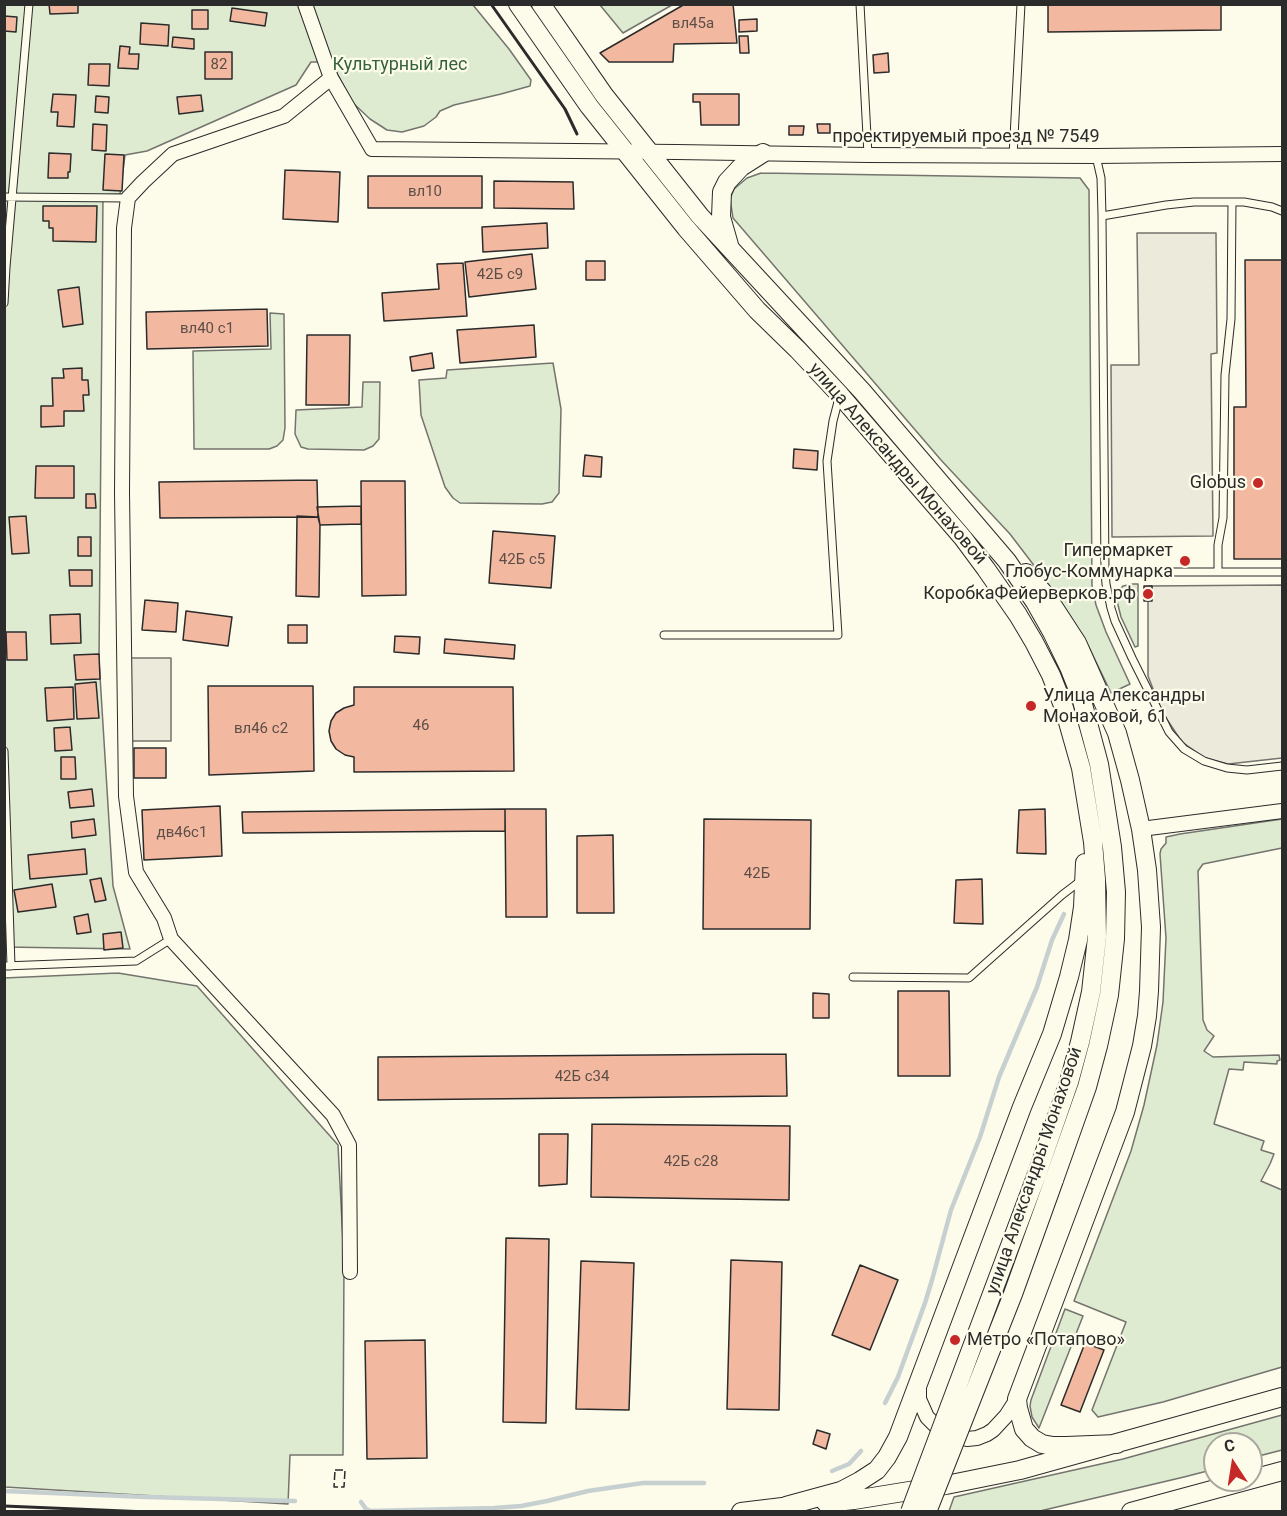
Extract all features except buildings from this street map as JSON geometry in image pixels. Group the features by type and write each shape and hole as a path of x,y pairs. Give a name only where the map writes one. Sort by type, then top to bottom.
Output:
{"main road":[{"name":"улица Александры Монаховой","path":"518,4 584,99 686,228 757,310 840,395 963,538 986,569 1018,615 1042,658 1064,708 1081,768 1093,842 1090,880 1096,938 1090,992 1080,1042 1069,1082 1037,1174 910,1512"},
{"name":"улица Александры Монаховой","path":"541,4 604,95 700,216 862,391 1007,561 1052,632 1070,667 1084,705 1099,764 1112,847 1116,892 1115,939 1109,995 1087,1087 1013,1294 927,1512"},
{"path":"731,249 722,218 722,192 727,182 741,167 763,153"},
{"path":"980,528 1017,562 1047,597 1077,643 1117,733 1141,829 1147,870 1151,927 1149,991 1142,1046 1125,1112 1017,1399 1024,1429 1037,1442 1053,1446 1117,1444"},
{"path":"786,1506 841,1491 860,1481 877,1470 898,1437 1022,1107 1052,1034 1069,977 1090,880"},
{"path":"741,1512 854,1500 1020,1470 1282,1397"},
{"path":"1131,1512 1282,1471"}],"street":[{"path":"305,4 331,78 284,116 173,154 128,198 124,228 122,492 126,796 136,872 164,918 171,939 333,1115 349,1145 350,1272"},
{"name":"проектируемый проезд № 7549","path":"331,78 372,149 1013,156 1282,154"},
{"path":"1141,829 1282,811"},
{"path":"919,1380 919,1399 927,1417 940,1430 968,1439 977,1438 993,1430 1017,1399"}],"lane":[{"path":"4,303 8,198 29,4"},
{"path":"860,4 868,155"},
{"path":"1013,156 1021,4"},
{"path":"1096,156 1101,178 1102,216 1105,572 1108,597 1115,621 1169,732 1191,754 1214,765 1241,770 1282,766"},
{"path":"8,198 128,198"},
{"path":"1102,216 1194,202 1244,202 1282,211"},
{"path":"1218,572 1218,545 1223,518 1225,375 1231,319 1232,202"},
{"path":"664,635 838,635 827,461 833,421 840,395"},
{"path":"1105,572 1282,572"},
{"path":"4,751 8,966 136,961 171,939"},
{"path":"853,977 969,978 1079,882 1090,880"}],"green space":[{"name":"Культурный лес","path":"5,5 473,5 531,80 530,86 454,105 440,111 424,126 402,132 387,130 370,119 353,103 331,62 311,62 296,85 147,151 125,155 120,194 103,195 99,660 113,886 130,949 5,947"},
{"path":"600,5 672,5 623,33"},
{"path":"761,173 1080,178 1089,190 1092,585 1096,605 1106,632 1130,684 1111,693 1087,643 1055,593 1010,534 941,460 733,218 730,199 734,189 747,178"},
{"path":"270,313 284,314 285,428 283,440 277,446 269,449 194,449 193,351 271,349"},
{"path":"553,363 561,409 559,493 552,502 542,504 460,503 445,487 421,415 419,380 446,378 447,370"},
{"path":"363,382 380,382 379,439 373,446 364,450 301,447 295,434 296,410 362,407"},
{"path":"1138,584 1138,646 1135,647 1121,617 1116,597 1117,592 1123,586"},
{"path":"1282,819 1282,848 1203,864 1198,871 1203,1020 1207,1030 1214,1036 1204,1051 1213,1057 1279,1055 1280,1060 1277,1064 1244,1062 1243,1070 1229,1069 1214,1124 1264,1141 1261,1150 1274,1154 1261,1181 1282,1190 1282,1367 1163,1402 1098,1417 1092,1410 1126,1322 1074,1301 1131,1151 1157,1045 1163,1002 1166,938 1161,849 1166,843 1166,837"},
{"path":"118,973 197,986 338,1145 344,1261 343,1455 290,1455 288,1504 5,1487 4,978"},
{"path":"1065,1309 1083,1316 1039,1428 1032,1417 1031,1400"},
{"path":"1282,1415 1282,1450 1263,1455 1263,1432 1221,1432"},
{"path":"1203,1437 1203,1472 1040,1511 949,1511 954,1497 1123,1459"}],"shaded area":[{"path":"1137,233 1216,233 1217,353 1211,354 1213,536 1112,537 1111,365 1139,365"},
{"path":"1282,585 1282,758 1228,764 1205,758 1182,742 1162,712 1148,676 1148,586"},
{"path":"130,658 171,658 171,741 129,741"}],"waterway":[{"path":"885,1403 898,1377 925,1303 951,1210 980,1137 999,1077 1037,987 1052,940 1064,914"},
{"path":"832,1471 849,1464 861,1451"},
{"path":"361,1502 366,1509 371,1511 494,1508 521,1506 588,1491 643,1483 704,1483"},
{"path":"4,1491 295,1501"}],"fence":[{"path":"335,1470 345,1470 344,1487 334,1487 335,1470"}],"wall":[{"path":"491,4 565,109 577,134"},
{"path":"4,1506 148,1512"}],"place":[{"name":"Globus","path":"1258,483"},
{"name":"Гипермаркет Глобус-Коммунарка","path":"1185,561"},
{"name":"КоробкаФейерверков.рф","path":"1148,594"},
{"name":"Улица Александры Монаховой, 61","path":"1031,706"},
{"name":"Метро «Потапово»","path":"955,1340"}]}
